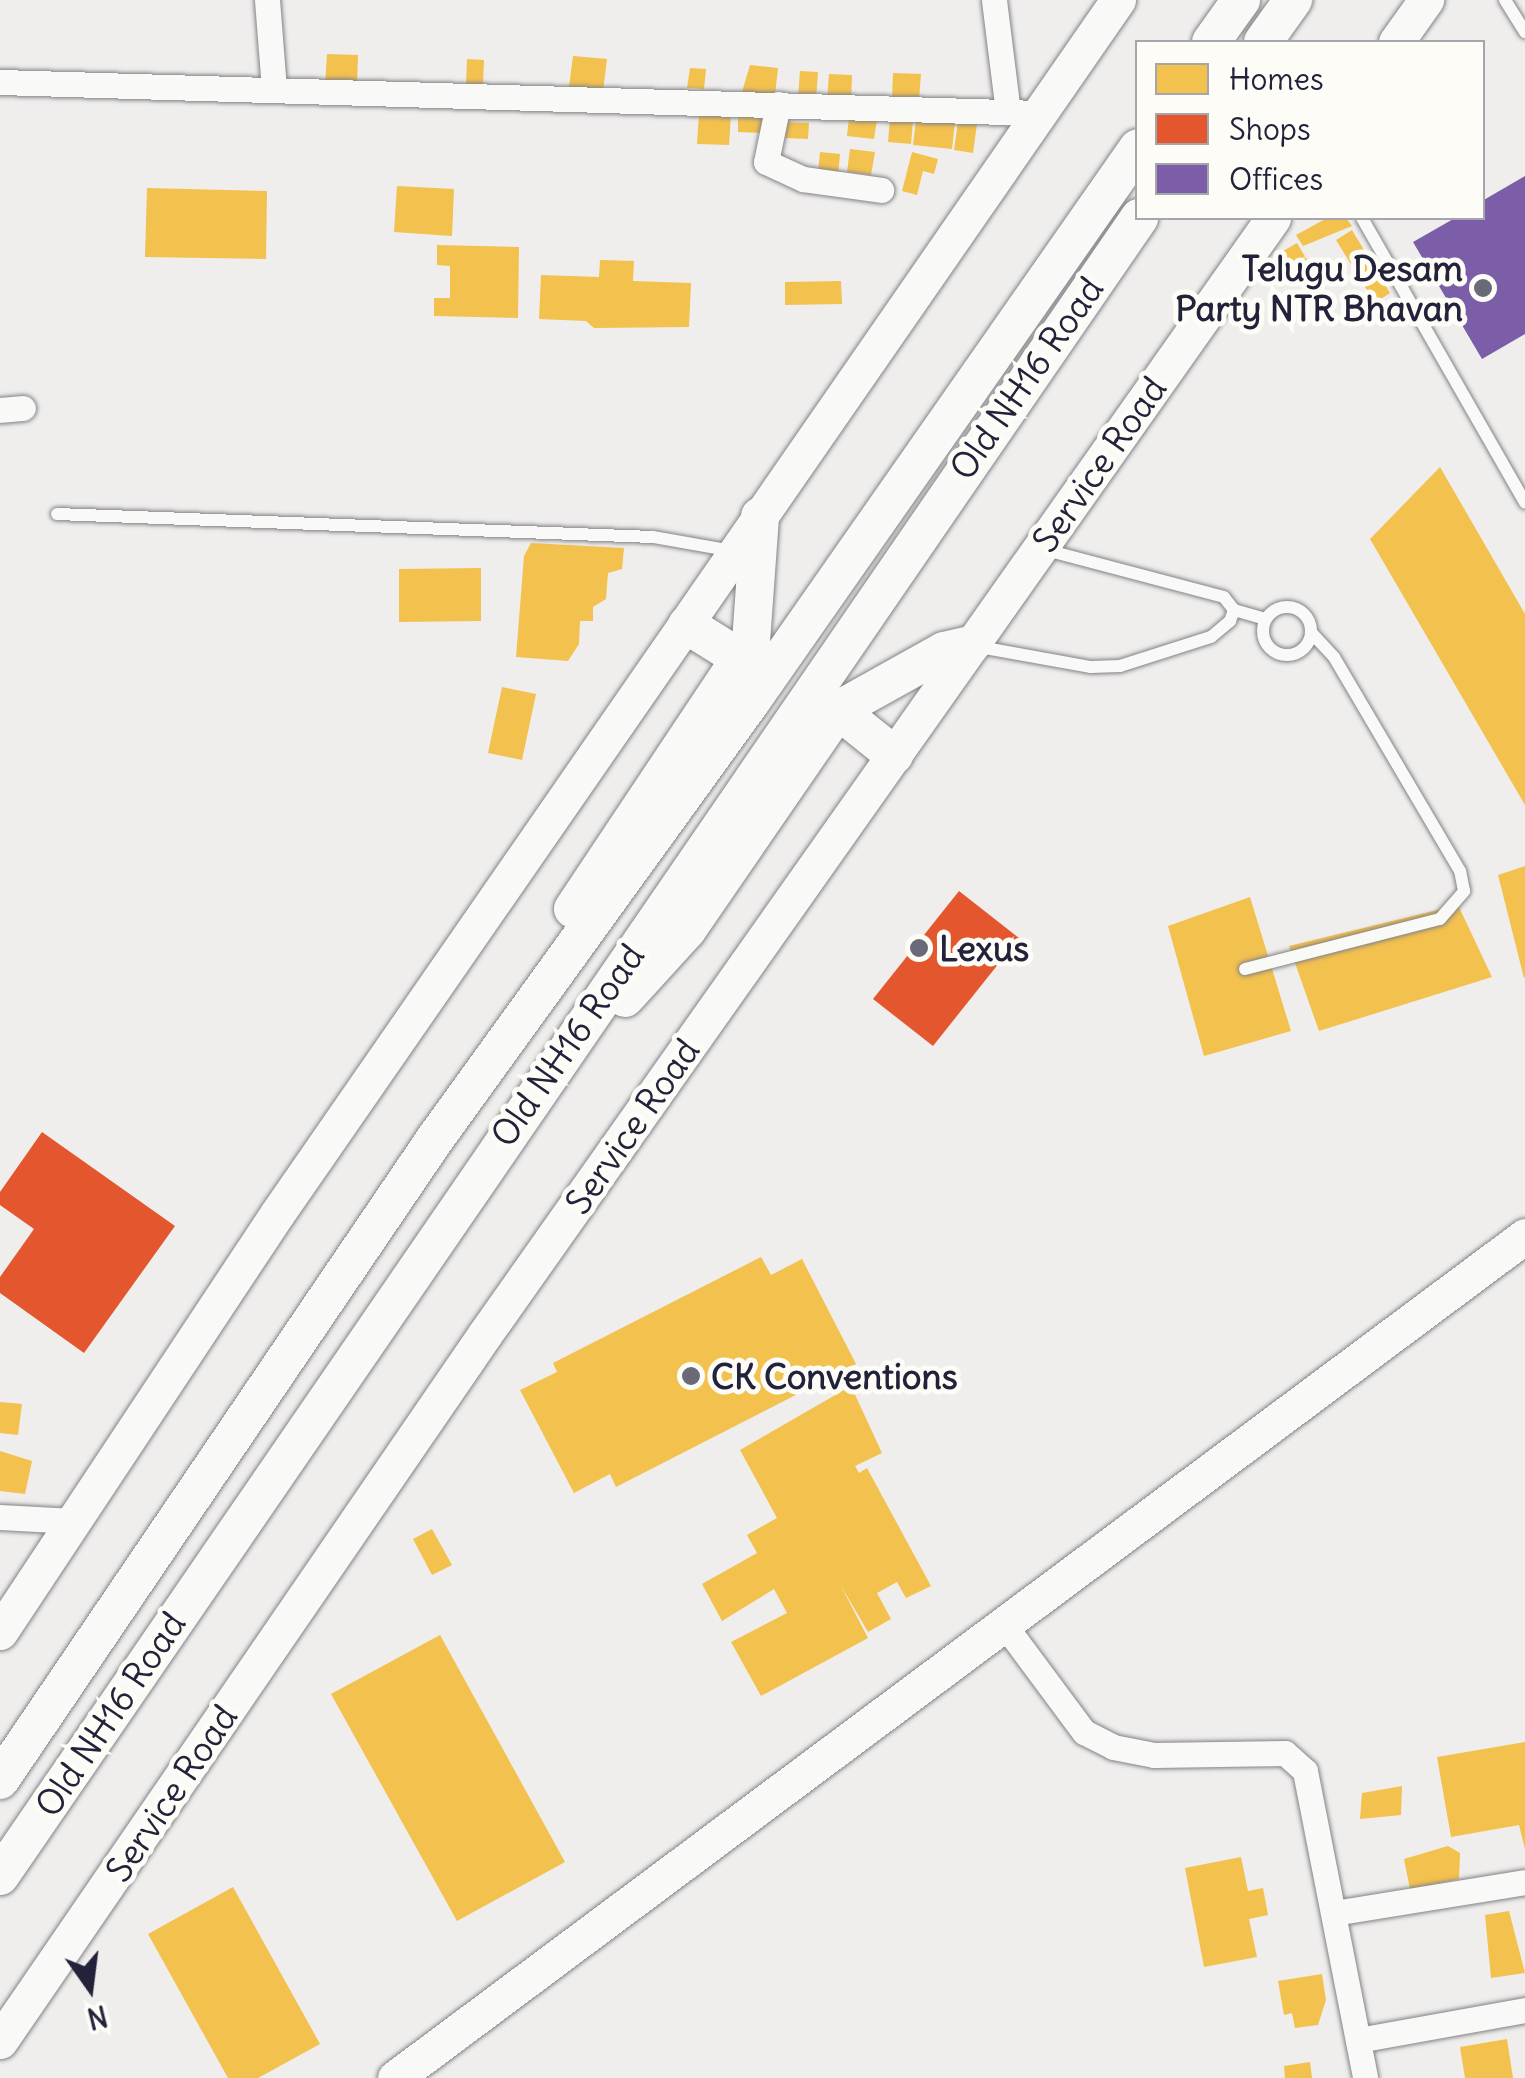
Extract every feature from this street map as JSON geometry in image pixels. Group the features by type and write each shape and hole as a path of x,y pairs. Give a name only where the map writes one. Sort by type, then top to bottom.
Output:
{"main road":[{"path":"1212,40 1241,0"},
{"path":"1264,40 1293,0"},
{"name":"Old NH16 Road","path":"0,1780 435,1138 750,703 1135,152"},
{"name":"Old NH16 Road","path":"0,1876 516,1118 1138,220"},
{"path":"435,1138 591,879 751,642 760,516"},
{"path":"687,625 740,658"},
{"path":"516,1118 686,930 838,710 944,651 971,645"},
{"path":"838,710 894,755"}],"street":[{"path":"267,0 274,89"},
{"path":"994,0 1024,112"},
{"path":"0,1632 277,1214 687,625 1024,112 1118,0"},
{"path":"1397,40 1426,0"},
{"path":"0,82 1024,112"},
{"path":"778,104 766,162 803,179 881,190"},
{"name":"Service Road","path":"0,2041 484,1334 1272,220"},
{"path":"395,2078 1525,1236"},
{"path":"0,1516 74,1520"},
{"path":"1002,1624 1084,1732 1113,1747 1154,1755 1286,1753 1308,1781 1366,2078"},
{"path":"1334,1913 1525,1882"},
{"path":"1358,2040 1525,2010"}],"lane":[{"path":"1505,0 1525,32"},
{"path":"1363,220 1525,503"},
{"path":"56,514 653,537 735,552"},
{"path":"1040,548 1224,597 1234,610 1265,618 1285,607 1297,609 1334,657 1460,871 1464,891 1440,918 1245,969"},
{"path":"971,645 1091,667 1120,666 1212,637 1234,610"},
{"path":"1265,618 1266,642 1280,655 1302,650 1312,633"}],"building: Homes":[{"path":"327,54 358,55 357,86 325,85"},
{"path":"573,56 607,59 603,92 569,87"},
{"path":"467,59 484,60 483,86 466,85"},
{"path":"750,65 778,68 775,95 742,92"},
{"path":"690,68 706,69 704,89 687,88"},
{"path":"800,71 818,72 816,99 798,98"},
{"path":"893,73 921,74 919,100 892,99"},
{"path":"829,74 852,75 851,102 827,101"},
{"path":"731,113 729,145 697,144 699,114"},
{"path":"738,114 763,116 762,133 738,132"},
{"path":"849,117 877,120 874,139 847,136"},
{"path":"890,118 913,121 911,144 888,142"},
{"path":"916,119 955,122 952,149 913,145"},
{"path":"786,122 809,123 808,139 785,138"},
{"path":"958,122 977,124 973,153 954,150"},
{"path":"850,149 875,152 871,175 847,172"},
{"path":"820,152 840,154 838,175 818,173"},
{"path":"912,152 938,159 934,174 923,171 917,195 902,191"},
{"path":"397,186 454,189 452,236 394,232"},
{"path":"147,188 267,191 266,259 145,257"},
{"path":"1323,220 1348,220 1352,226 1303,246 1296,235"},
{"path":"1352,230 1390,293 1375,303 1336,240"},
{"path":"1297,243 1315,273 1296,285 1278,254"},
{"path":"437,245 519,247 518,318 434,316 434,298 450,298 450,266 437,265"},
{"path":"600,260 634,261 633,281 691,283 689,327 594,328 586,321 539,319 541,275 599,277"},
{"path":"841,281 842,304 785,305 785,282"},
{"path":"1440,467 1525,614 1525,805 1370,539"},
{"path":"531,543 624,548 622,569 608,573 606,599 593,607 593,621 580,621 579,644 568,661 516,657 524,556"},
{"path":"481,568 481,621 399,622 399,569"},
{"path":"502,687 536,694 522,760 488,753"},
{"path":"1525,866 1525,977 1524,978 1498,875"},
{"path":"1250,897 1291,1031 1204,1056 1168,926"},
{"path":"1458,905 1492,977 1319,1031 1289,946"},
{"name":"CK Conventions","path":"761,1257 771,1275 802,1259 856,1364 846,1369 852,1381 831,1392 825,1380 616,1487 610,1474 574,1493 520,1390 557,1372 553,1363"},
{"path":"851,1386 882,1453 855,1466 859,1473 867,1468 931,1586 906,1598 897,1582 877,1593 891,1619 868,1632 840,1584 868,1638 761,1696 731,1642 787,1613 774,1589 722,1621 702,1584 757,1553 747,1535 777,1518 740,1450"},
{"path":"0,1402 22,1404 18,1435 0,1433"},
{"path":"0,1451 32,1461 25,1494 0,1491"},
{"path":"432,1529 452,1565 432,1575 413,1539"},
{"path":"440,1635 565,1862 457,1921 331,1694"},
{"path":"1525,1742 1525,1849 1519,1825 1451,1837 1437,1757"},
{"path":"1402,1786 1401,1815 1360,1819 1362,1793"},
{"path":"1448,1846 1460,1853 1459,1879 1410,1889 1404,1859"},
{"path":"1241,1857 1248,1891 1263,1888 1268,1915 1249,1919 1257,1957 1204,1967 1185,1868"},
{"path":"233,1887 320,2044 258,2078 228,2078 148,1934"},
{"path":"1509,1911 1525,1973 1491,1978 1485,1915"},
{"path":"1322,1974 1326,2000 1318,2025 1295,2028 1292,2013 1284,2015 1278,1981"},
{"path":"1507,2039 1513,2078 1465,2078 1460,2047"},
{"path":"1310,2062 1312,2078 1285,2078 1284,2066"}],"building: Shops":[{"path":"959,891 1019,938 933,1046 873,999"},
{"path":"42,1132 175,1226 84,1353 0,1293 0,1277 34,1229 0,1205 0,1192"}],"building: Offices":[{"name":"Telugu Desam Party NTR Bhavan","path":"1525,176 1525,334 1482,359 1413,242 1452,220 1485,220 1485,199"}],"place":[{"name":"Telugu Desam Party NTR Bhavan","path":"1483,288"},
{"name":"Lexus","path":"919,948"},
{"name":"CK Conventions","path":"691,1376"}]}
